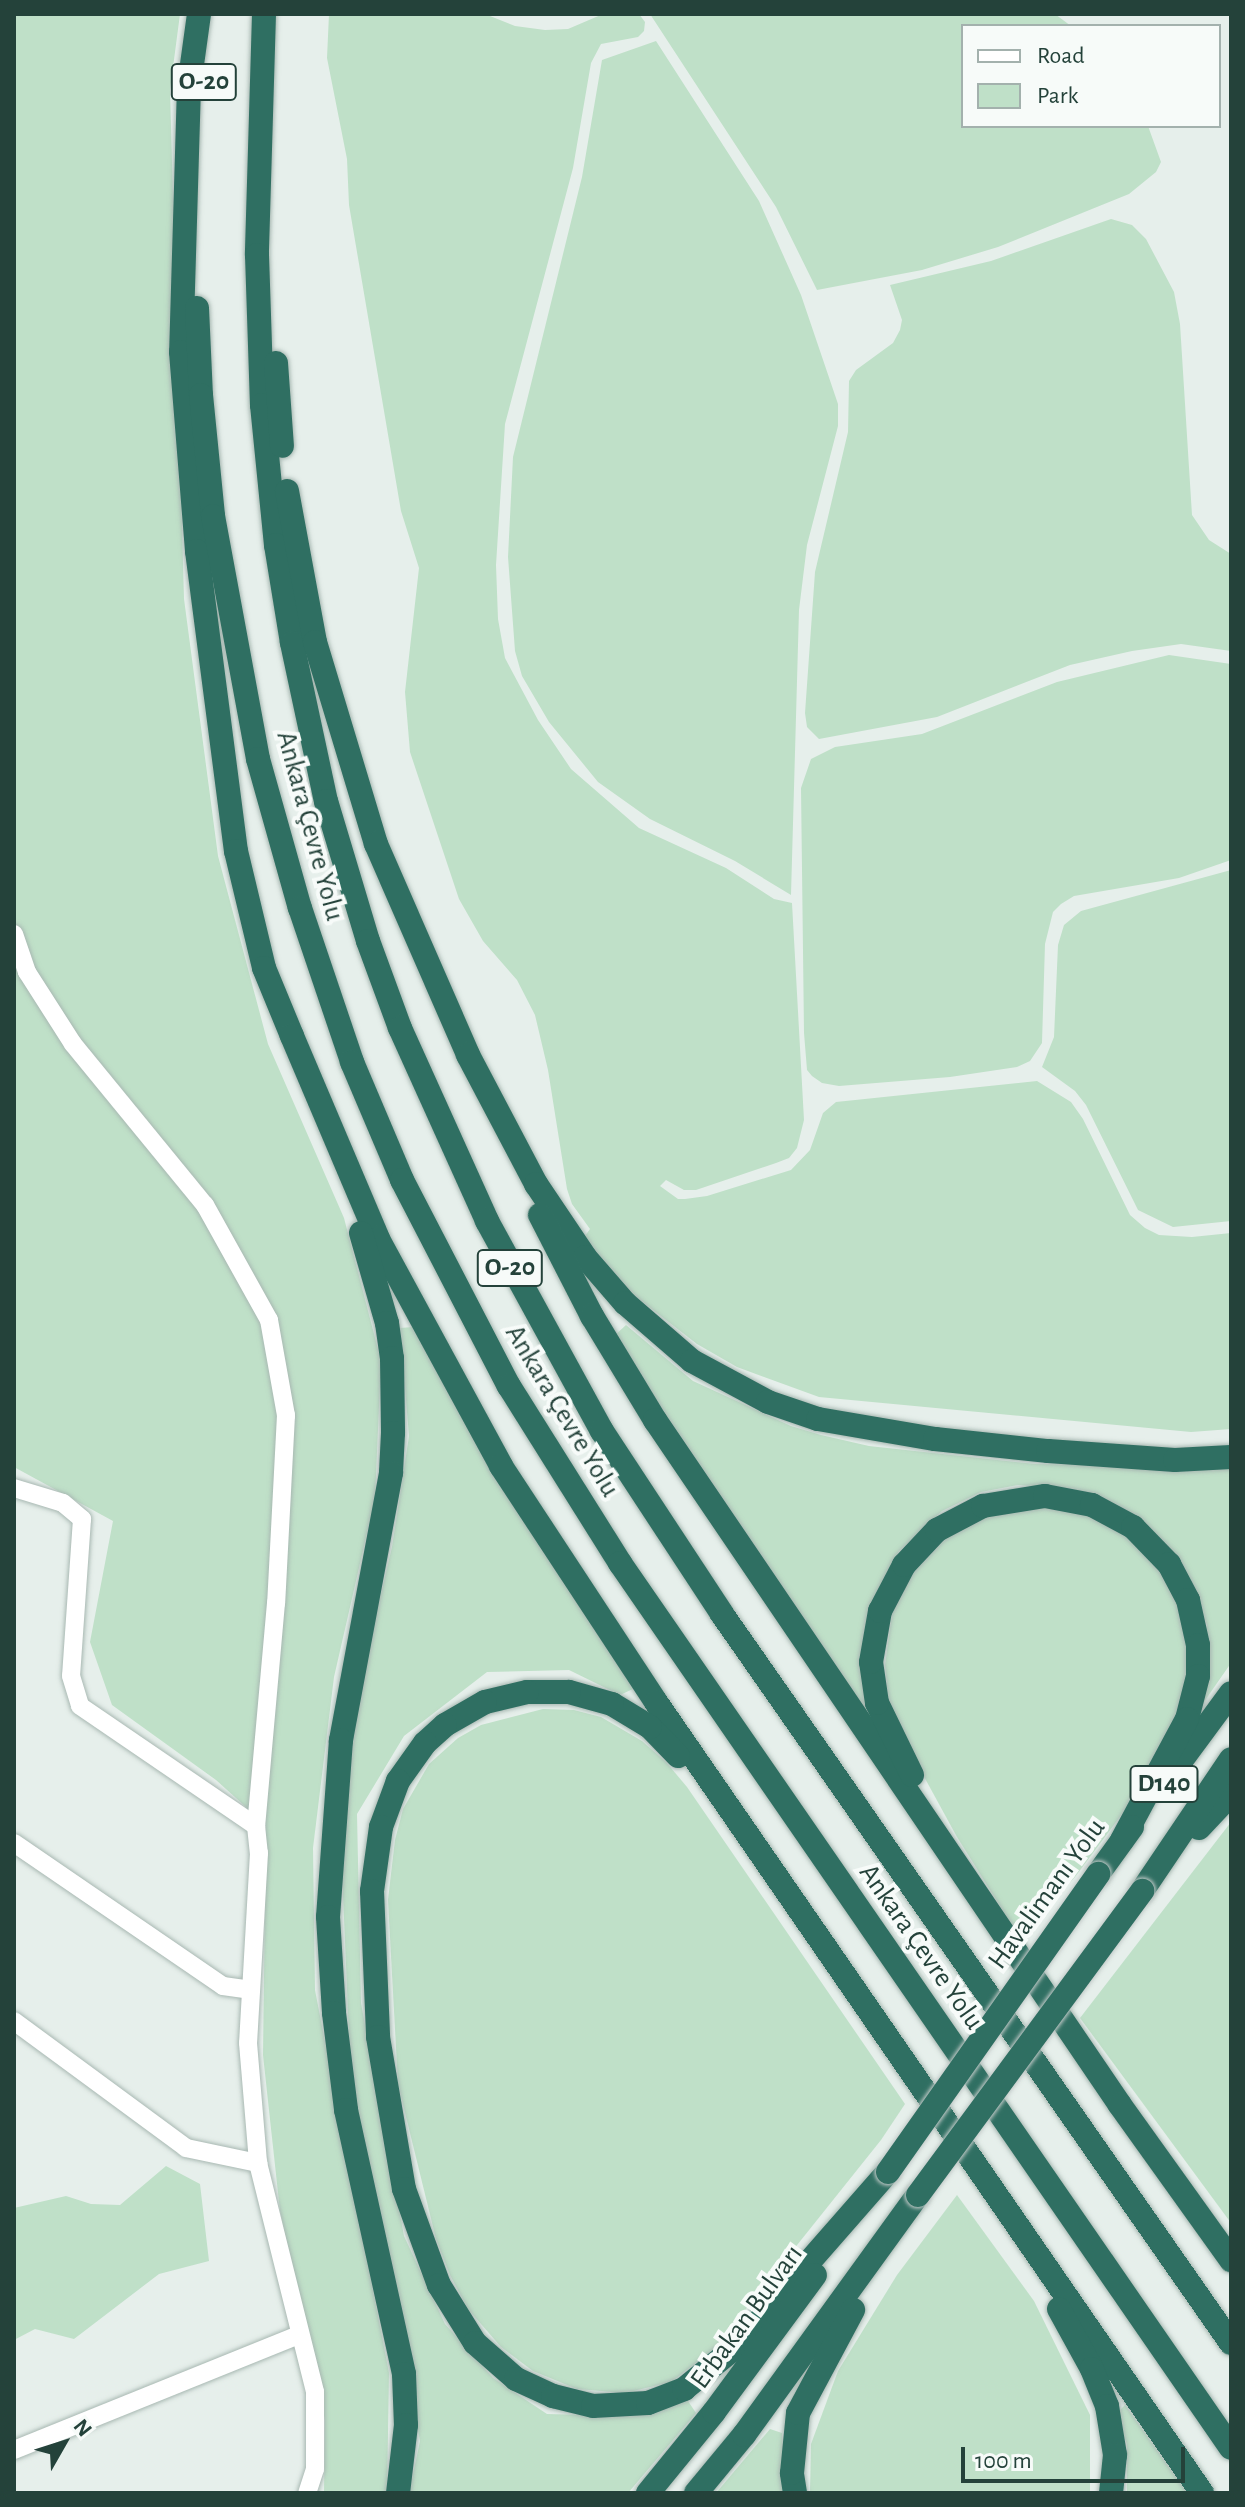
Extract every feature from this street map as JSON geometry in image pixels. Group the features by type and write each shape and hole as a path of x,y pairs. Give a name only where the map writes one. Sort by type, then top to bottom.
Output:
{"highway":[{"path":"199,14 189,86 181,352 205,627 236,851 264,968 301,1080 370,1259 392,1358 391,1473 343,1727 328,1917 334,2013 346,2110 404,2374 405,2435 398,2493"},
{"name":"Ankara Çevre Yolu","path":"206,14 197,317 201,395 216,531 240,671 276,825 300,908 377,1125 445,1268 493,1359 620,1563 1231,2448"},
{"name":"Ankara Çevre Yolu","path":"264,14 259,88 257,255 262,405 284,598 308,720 339,849 368,941 418,1071 459,1165 511,1270 562,1363 658,1518 1231,2343"},
{"path":"259,88 288,507 315,642 376,844 531,1196 621,1367 1120,2105 1231,2260"},
{"path":"264,968 372,1227 463,1401 561,1561 1202,2493"},
{"path":"468,1055 536,1184 605,1282 692,1361 746,1391 818,1419 923,1437 1150,1459 1231,1457"},
{"path":"1012,1946 899,1753 877,1703 873,1682 876,1627 895,1578 926,1539 967,1512 1000,1501 1035,1496 1059,1497 1092,1505 1119,1518 1149,1541 1169,1564 1183,1588 1198,1645 1195,1691 1175,1746 1122,1840"},
{"path":"782,1886 670,1747 631,1713 612,1704 569,1692 527,1692 466,1711 425,1743 398,1781 381,1827 371,1928 378,2037 391,2123 404,2189 428,2263 462,2325 502,2370 532,2387 572,2402 612,2406 648,2403 684,2389 722,2360 888,2172"},
{"name":"Havalimanı Yolu","path":"888,2172 1122,1840 1231,1693"},
{"name":"D140","path":"1145,1886 1231,1759"},
{"path":"696,2493 811,2345 1145,1886 1231,1794"},
{"path":"894,2047 1055,2302 1092,2369 1112,2429 1115,2478 1111,2493"},
{"path":"1120,2105 1231,2249"},
{"name":"Erbakan Bulvarı","path":"648,2493 783,2322 888,2172"},
{"path":"795,2493 792,2473 798,2413 822,2364 898,2237 918,2195"}],"street":[{"path":"14,934 27,972 73,1044 205,1205 269,1320 286,1415 276,1603 256,1826 259,1853 248,2043 258,2163 315,2392 315,2469 307,2493"},
{"path":"14,1488 63,1503 82,1519 71,1676 80,1706 256,1826"},
{"path":"14,1843 223,1986 250,1990"},
{"path":"18,2030 186,2148 258,2163"},
{"path":"14,2450 299,2335"}],"green space":[{"path":"14,14 180,14 170,90 184,599 218,856 268,1044 344,1218 381,1361 375,1498 334,1677 313,1848 315,1990 389,2373 387,2493 324,2493 325,2420 280,2211 263,2055 266,1825 216,1780 112,1705 90,1642 113,1521 14,1467"},
{"path":"329,14 485,14 515,26 545,30 568,29 603,14 639,14 645,22 644,31 638,37 601,44 591,63 573,168 505,424 496,565 498,619 505,658 538,720 571,769 639,828 726,868 774,899 792,903 804,1120 797,1148 789,1158 696,1190 684,1190 666,1180 660,1186 678,1199 685,1199 707,1196 791,1170 810,1150 823,1113 836,1102 1037,1081 1071,1102 1083,1119 1130,1215 1145,1228 1159,1235 1192,1237 1231,1233 1231,1429 1191,1432 819,1397 737,1367 697,1344 630,1292 582,1240 590,1229 572,1204 567,1189 548,1070 535,1015 517,980 483,941 459,899 410,752 405,692 419,568 401,511 349,205 347,159 327,58"},
{"path":"650,14 1055,14 1068,24 961,24 961,128 1149,128 1161,162 1156,172 1129,194 998,247 922,270 817,290 776,207"},
{"path":"656,41 759,201 801,295 838,404 838,426 807,545 799,610 791,895 735,861 650,819 598,782 549,722 522,676 515,651 508,557 513,457 582,177 602,60"},
{"path":"1111,219 1132,225 1146,239 1174,292 1180,324 1192,515 1209,540 1231,554 1231,651 1181,644 1132,651 1070,665 937,717 819,739 807,727 805,713 815,572 848,432 849,381 856,370 893,343 900,330 902,320 890,285 991,261"},
{"path":"1169,655 1231,664 1231,860 1179,878 1074,896 1053,912 1045,944 1042,1043 1030,1061 1017,1067 950,1077 839,1086 822,1083 812,1076 807,1070 804,1033 801,788 811,759 835,747 922,734 1057,682"},
{"path":"1231,870 1231,1221 1173,1227 1138,1210 1086,1105 1075,1091 1042,1067 1054,1037 1058,945 1064,925 1081,911"},
{"path":"626,1325 693,1381 791,1426 821,1435 869,1446 1035,1464 1231,1467 1231,1663 1199,1709 1207,1625 1189,1582 1123,1509 1074,1489 1018,1485 981,1492 942,1511 899,1551 892,1564 872,1708 860,1715 613,1337"},
{"path":"414,1327 635,1688 620,1695 569,1670 487,1672 404,1736 357,1814 361,2003 404,2236 445,2324 493,2378 547,2414 621,2416 686,2398 696,2413 628,2493 409,2493 420,2441 387,2253 351,2082 340,1825 365,1662 392,1547 409,1436 400,1328"},
{"path":"1015,1508 1071,1508 1141,1542 1186,1609 1190,1692 1143,1786 1075,1877 1020,1938 957,1837 910,1751 888,1697 885,1665 892,1614 913,1573 951,1533 964,1525"},
{"path":"543,1709 574,1710 601,1717 642,1741 666,1762 687,1787 905,2104 881,2140 714,2349 671,2382 625,2393 577,2389 533,2371 501,2347 468,2309 436,2239 398,2084 388,1900 395,1840 403,1809 429,1764 458,1738 481,1725"},
{"path":"1231,1822 1231,2223 1080,2018"},
{"path":"166,2166 200,2184 209,2261 159,2274 74,2339 35,2329 14,2340 14,2208 66,2196 91,2204 120,2205"},
{"path":"957,2195 1034,2301 1090,2415 1090,2493 810,2493 811,2444 838,2371 897,2275"},
{"path":"1125,2405 1187,2493 1127,2493 1127,2444 1115,2415"},
{"path":"770,2429 782,2433 786,2493 716,2493"}]}
